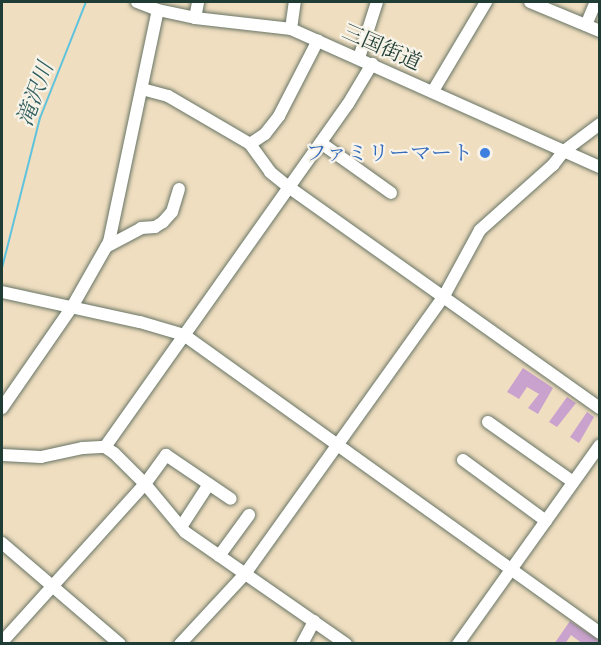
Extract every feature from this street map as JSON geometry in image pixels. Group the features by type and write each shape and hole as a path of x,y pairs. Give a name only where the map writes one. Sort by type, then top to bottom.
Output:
{"street":[{"name":"三国街道","path":"137,2 158,10 195,18 291,29 600,166"},
{"path":"195,18 198,2"},
{"path":"291,29 295,2"},
{"path":"359,58 377,2"},
{"path":"433,91 486,2"},
{"path":"530,2 600,31"},
{"path":"586,25 596,2"},
{"path":"2,408 72,307 106,247 158,10"},
{"path":"250,144 265,134 279,116 318,40"},
{"path":"105,447 290,188 372,64"},
{"path":"142,89 168,96 250,144 270,172 290,188 600,408"},
{"path":"180,644 245,574 444,296 480,230 553,165 564,151 600,124"},
{"path":"321,143 391,193"},
{"path":"106,247 141,228 163,222 172,212 179,189"},
{"path":"5,292 140,322 184,335 600,633"},
{"path":"488,422 573,482"},
{"path":"458,644 600,445"},
{"path":"2,454 41,457 83,448 105,447 145,484 181,527 346,644"},
{"path":"2,642 145,484 166,455 231,499"},
{"path":"463,460 546,520"},
{"path":"181,527 209,484"},
{"path":"219,556 249,515"},
{"path":"2,543 120,644"},
{"path":"302,644 314,621"}],"building":[{"path":"523,368 553,388 538,414 528,408 539,394 527,387 519,399 507,392"},
{"path":"567,397 576,403 557,427 549,422"},
{"path":"587,412 594,417 579,443 570,437"},
{"path":"570,621 600,641 600,644 583,644 571,635 565,644 554,644"}],"waterway":[{"name":"滝沢川","path":"2,268 40,118 86,2"}],"place":[{"name":"ファミリーマート","path":"485,153"}]}
